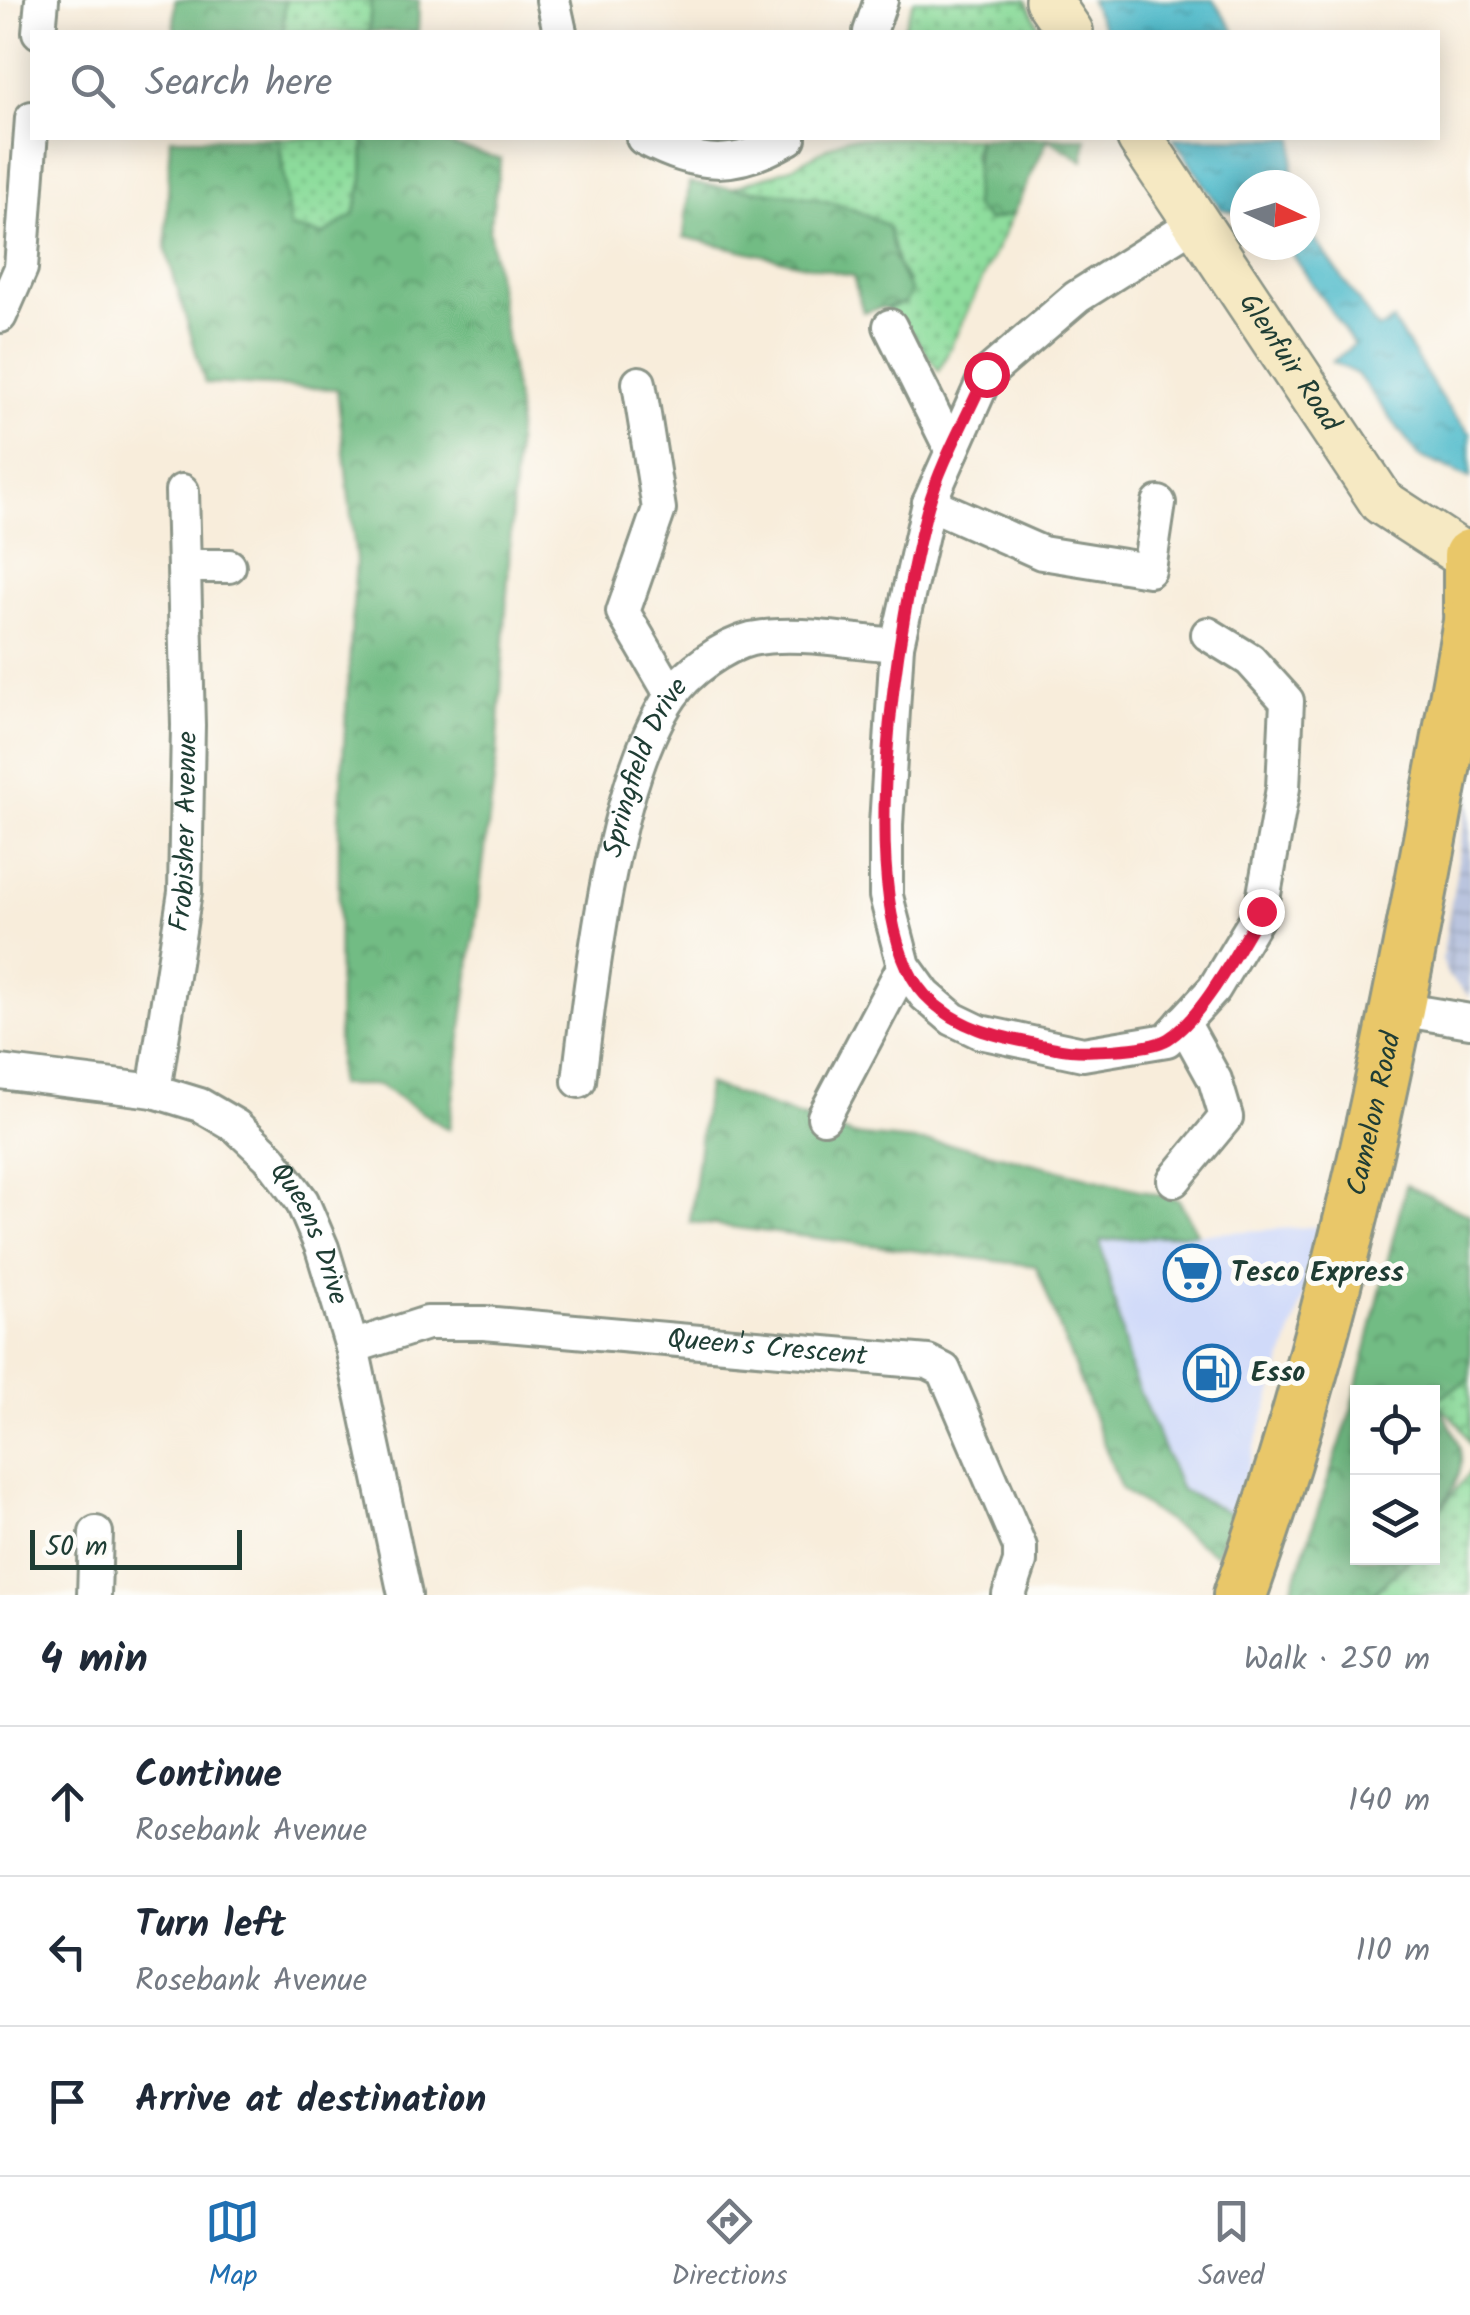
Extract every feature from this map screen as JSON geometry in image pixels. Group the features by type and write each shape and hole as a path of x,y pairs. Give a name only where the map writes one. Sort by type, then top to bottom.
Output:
{"main road":[{"path":"1048,0 1069,30"},
{"name":"Glenfuir Road","path":"1141,140 1382,502 1469,557"},
{"name":"Camelon Road","path":"1240,1595 1311,1377 1400,1009 1470,618 1469,557"}],"street":[{"path":"39,30 42,0"},
{"path":"553,0 560,30"},
{"path":"871,30 881,0"},
{"path":"0,316 20,268 30,140"},
{"path":"647,140 722,163 755,158 786,140"},
{"path":"1196,222 1077,296 986,374 929,503 897,646 886,896 904,966 925,994 952,1018 980,1032 1084,1054 1167,1040 1214,989 1261,911 1283,788 1287,700 1250,660 1208,634"},
{"path":"890,326 952,451"},
{"path":"639,383 659,509 623,612 671,694"},
{"name":"Frobisher Avenue","path":"154,1091 185,892 188,724 182,491"},
{"path":"929,503 1042,554 1148,570 1160,502"},
{"path":"184,566 229,566"},
{"name":"Springfield Drive","path":"579,1081 601,924 636,767 671,694 710,659 751,640 897,646"},
{"path":"824,1117 904,966"},
{"path":"1400,1009 1470,1021"},
{"path":"1174,1180 1226,1118 1215,1080 1183,1022"},
{"name":"Queens Drive","path":"0,1072 154,1091 200,1105 236,1126 269,1157 302,1201 322,1248 352,1347 405,1595"},
{"name":"Queen's Crescent","path":"352,1347 427,1323 484,1323 928,1362 944,1370 1020,1547 1020,1562 1009,1595"},
{"path":"94,1595 96,1533"}],"shaded area":[{"path":"1470,788 1470,997 1447,975 1442,959"},
{"path":"1326,1226 1233,1514 1181,1490 1131,1372 1099,1240"}],"green space":[{"path":"175,0 285,0 283,30 174,30"},
{"path":"285,0 371,0 369,30 283,30"},
{"path":"371,0 419,0 418,30 369,30"},
{"path":"914,0 1026,0 1038,25 1034,30 903,30"},
{"path":"170,140 279,140 290,228 323,235 354,215 363,180 364,140 432,140 501,159 489,229 518,413 497,756 449,1130 379,1085 338,1085 339,820 356,560 337,389 205,383 166,250"},
{"path":"279,140 364,140 363,180 354,215 323,235 290,229"},
{"path":"842,140 977,140 973,155 988,221 1013,214 939,371 915,337 886,309 905,303 908,281 897,264 888,227 832,203 729,189 788,169"},
{"path":"977,140 1048,140 1013,214 988,221 973,206"},
{"path":"1050,140 1086,140 1083,161"},
{"path":"689,183 791,194 841,205 865,215 888,227 897,264 911,292 905,303 863,312 853,276 684,237"},
{"path":"707,1084 852,1135 964,1146 1179,1200 1197,1233 1100,1241 1131,1372 1181,1490 1233,1514 1216,1555 1121,1489 1036,1266 690,1222"},
{"path":"1406,1185 1470,1215 1470,1378 1440,1398 1440,1385 1357,1385"},
{"path":"1470,1378 1470,1445 1460,1425 1440,1406 1440,1398"},
{"path":"1440,1409 1460,1448 1454,1486 1440,1507"},
{"path":"1350,1414 1350,1565 1403,1565 1371,1595 1290,1595"},
{"path":"1470,1472 1470,1595 1371,1595 1403,1565 1440,1565 1440,1509"}],"water":[{"path":"1090,0 1213,0 1234,30 1104,30"},
{"path":"1174,140 1295,140 1292,170 1230,170 1230,211 1221,209"},
{"path":"1320,246 1378,329 1393,321 1446,405 1470,433 1470,478 1419,456 1357,374 1332,362 1354,345 1296,260 1320,260"}],"place":[{"name":"Tesco Express","path":"1192,1273"},
{"name":"Esso","path":"1212,1373"}],"route":[{"path":"986,374 929,503 897,646 886,825 886,896 904,966 925,994 952,1018 980,1032 1084,1054 1167,1040 1214,989 1261,911"}]}
